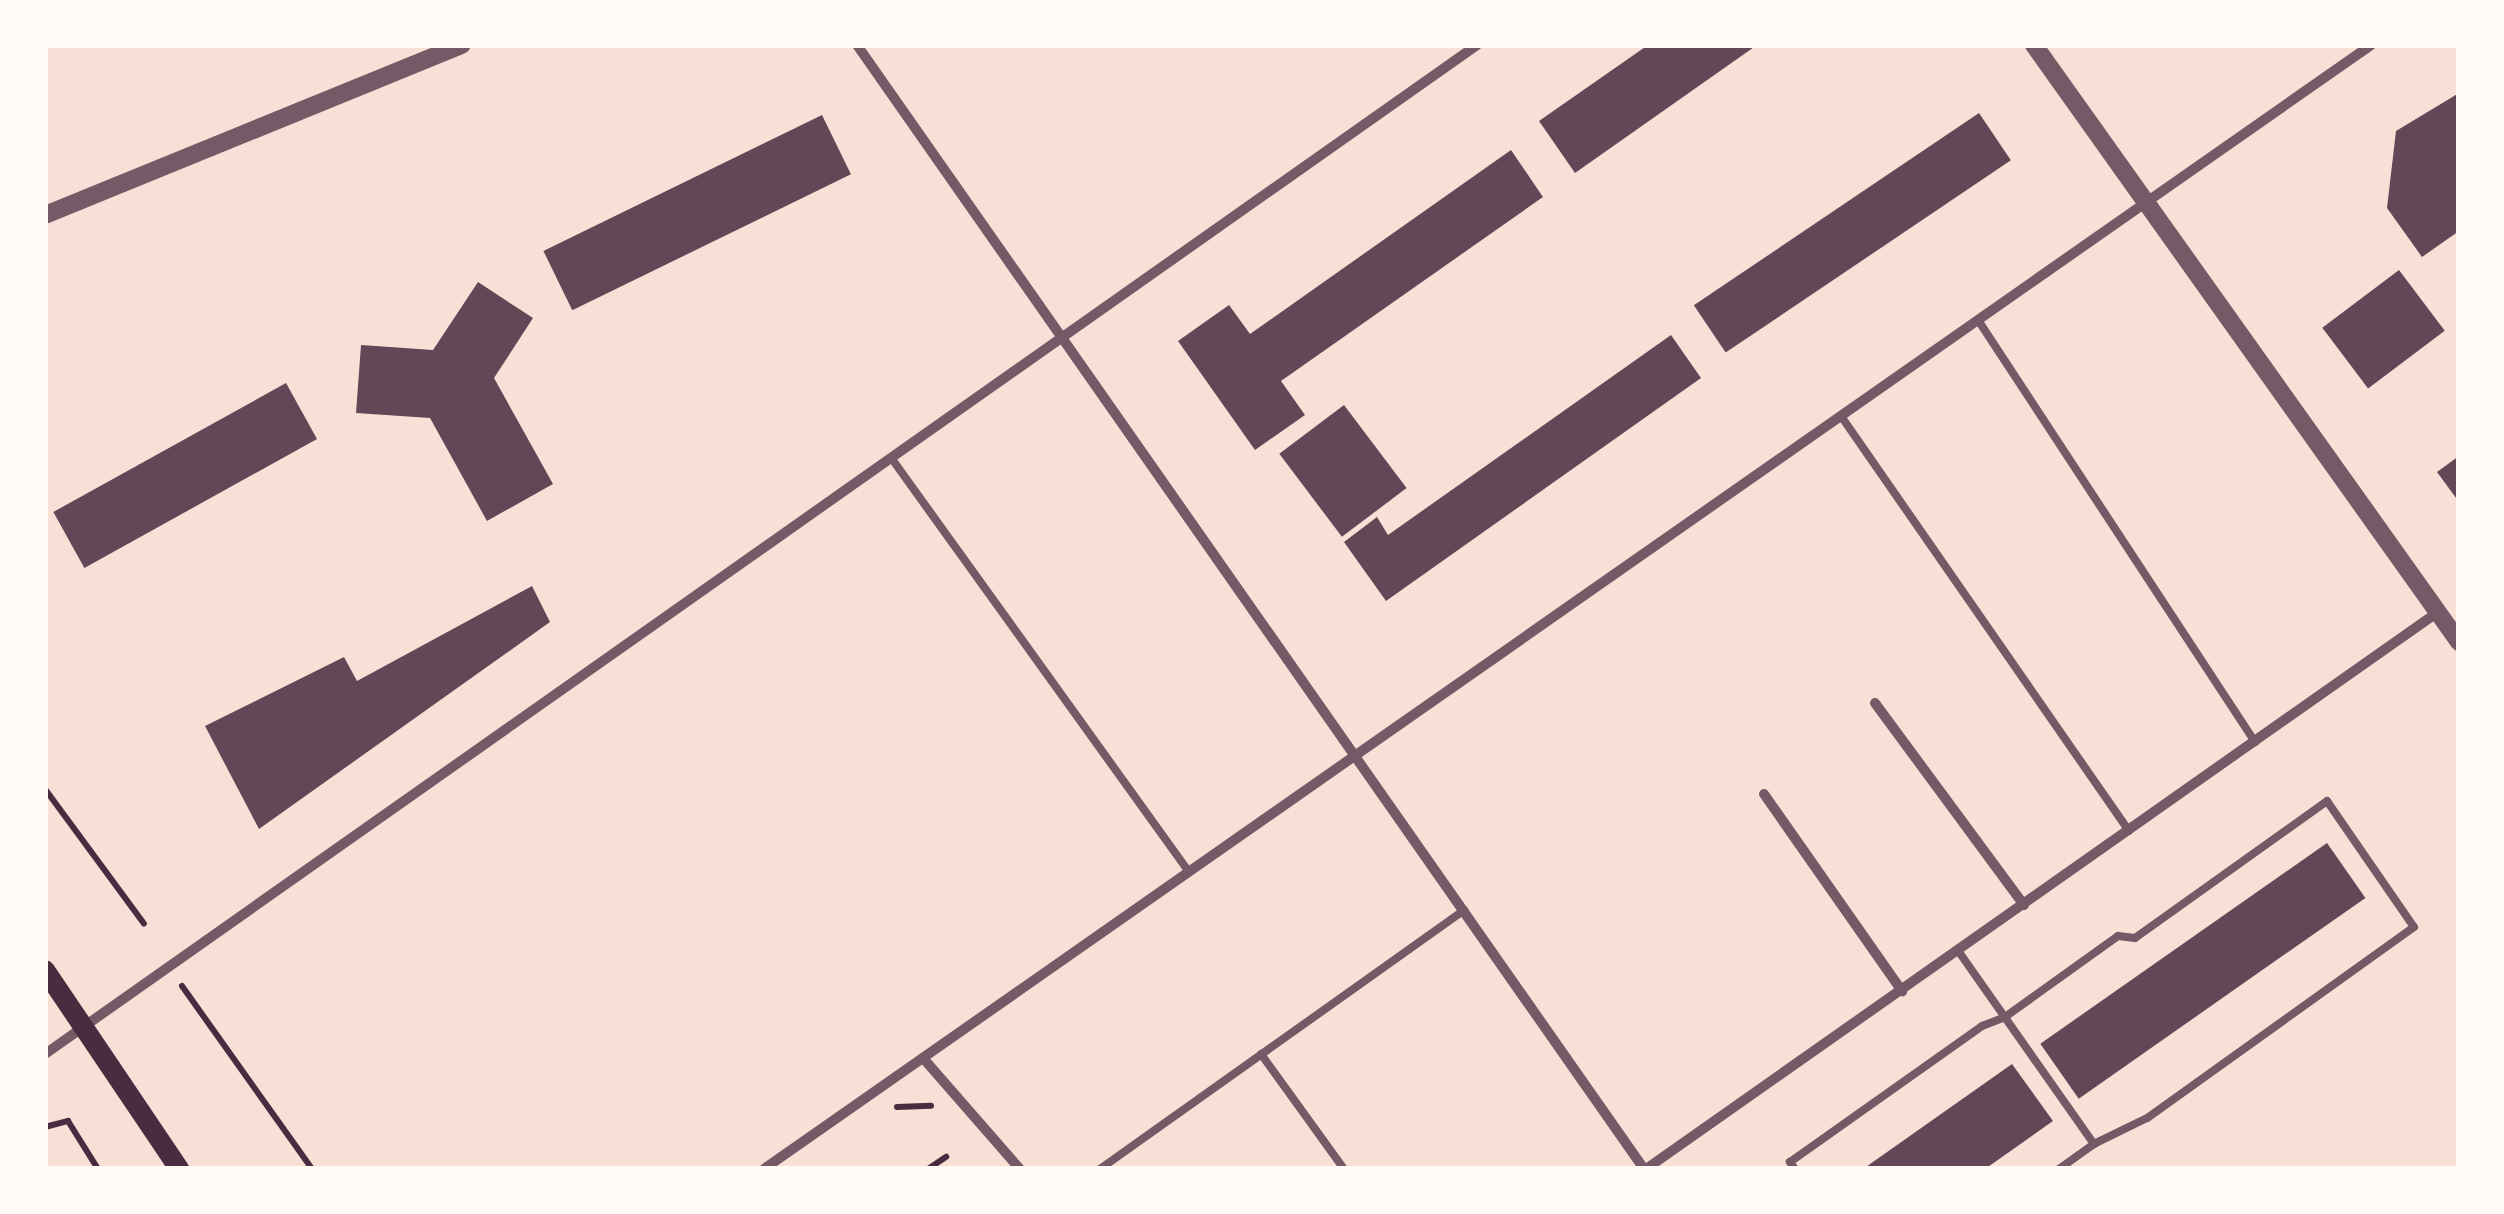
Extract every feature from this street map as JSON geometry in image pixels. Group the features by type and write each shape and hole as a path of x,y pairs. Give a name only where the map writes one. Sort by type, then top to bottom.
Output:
{"main road":[{"path":"45,970 180,1169"}],"street":[{"path":"45,215 462,45"},
{"path":"857,45 1645,1169 2438,612"},
{"path":"45,1054 1478,45"},
{"path":"2034,45 2459,642"},
{"path":"764,1169 2371,45"},
{"path":"1876,703 2024,905"},
{"path":"1764,794 1902,991"},
{"path":"922,1058 1020,1169"}],"lane":[{"path":"1978,320 2255,742"},
{"path":"1841,416 2129,831"},
{"path":"892,458 1189,872"},
{"path":"1796,1169 1790,1162 1982,1026 2005,1017 2118,936 2135,938 2327,801 2414,927 2147,1118 2094,1144 2059,1169"},
{"path":"1100,1169 1464,910"},
{"path":"1959,952 2094,1144"},
{"path":"1260,1054 1344,1169"}],"path":[{"path":"45,789 144,924"},
{"path":"179,982 312,1169"},
{"path":"45,1127 68,1121 98,1169"},
{"path":"928,1169 946,1156"}],"building":[{"path":"1648,45 1757,45 1575,173 1539,121"},
{"path":"2459,93 2459,231 2422,257 2387,208 2396,131"},
{"path":"1979,113 2011,160 1726,353 1694,305"},
{"path":"822,115 851,174 572,310 543,251"},
{"path":"1511,150 1543,197 1281,381 1305,415 1255,450 1178,341 1229,305 1250,334"},
{"path":"2399,270 2445,331 2368,388 2322,328"},
{"path":"478,282 533,318 494,378 553,484 487,521 430,418 356,413 361,345 433,350"},
{"path":"1671,335 1701,378 1386,601 1344,542 1377,517 1388,535"},
{"path":"286,383 317,439 84,568 53,512"},
{"path":"1344,405 1407,488 1342,537 1279,454"},
{"path":"2459,456 2459,502 2437,472"},
{"path":"532,586 550,622 259,829 205,726 344,657 357,681"},
{"path":"2327,843 2365,898 2079,1099 2040,1044"},
{"path":"2012,1064 2053,1121 1985,1169 1863,1169"}]}
